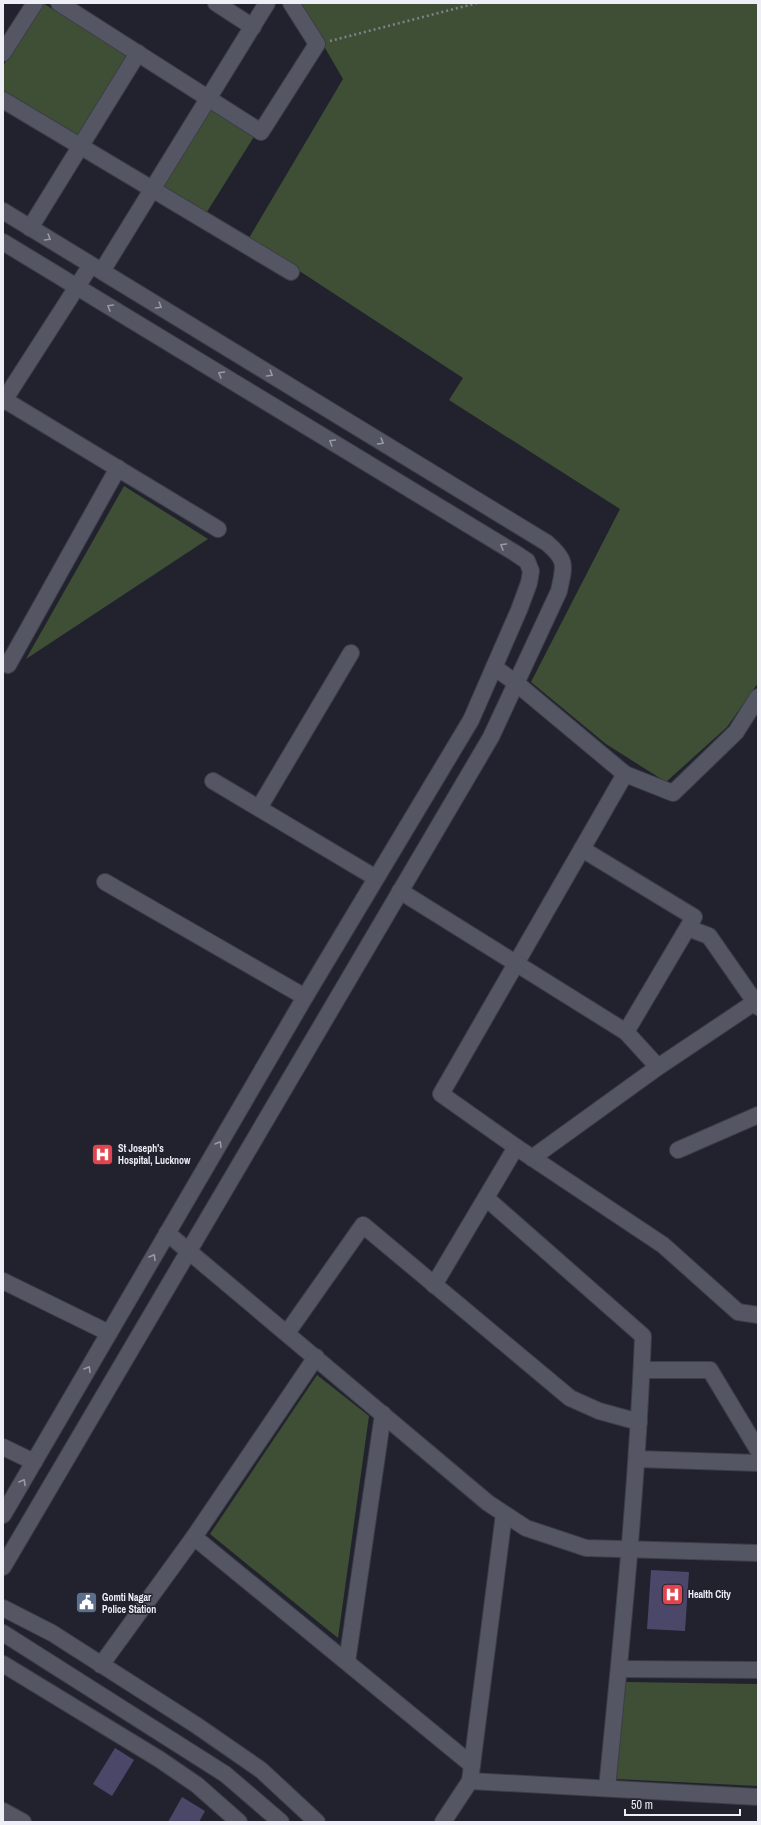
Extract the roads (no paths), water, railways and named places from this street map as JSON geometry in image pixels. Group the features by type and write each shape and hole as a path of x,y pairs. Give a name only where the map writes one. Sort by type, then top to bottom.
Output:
{"street":[{"path":"3,53 35,3"},
{"path":"59,3 261,132 317,44 291,3"},
{"path":"216,3 254,27"},
{"path":"218,529 3,400 77,287 97,268 153,189 254,27 267,3"},
{"path":"30,228 138,53"},
{"path":"3,100 291,272"},
{"path":"3,211 540,539 559,554 564,567 559,591 491,737 3,1567"},
{"path":"3,242 527,562 531,571 529,584 519,610 470,720 305,997 3,1515"},
{"path":"3,662 8,665 118,468"},
{"path":"259,808 351,652"},
{"path":"494,667 516,683 624,774 673,793 736,732 758,697"},
{"path":"624,774 442,1094 516,1147 663,1246 738,1312 758,1315"},
{"path":"213,781 376,878"},
{"path":"582,849 694,917 626,1032"},
{"path":"104,882 305,997"},
{"path":"400,891 626,1032 658,1066"},
{"path":"532,1158 658,1066 756,1004 709,936 688,928"},
{"path":"678,1150 758,1115"},
{"path":"434,1285 516,1147"},
{"path":"486,1198 643,1336 637,1459 630,1549 607,1788"},
{"path":"287,1333 363,1226 570,1398 599,1411 639,1422"},
{"path":"167,1233 488,1503 526,1528 586,1548 758,1553"},
{"path":"3,1280 109,1333"},
{"path":"101,1665 194,1537 316,1357"},
{"path":"642,1370 710,1370 758,1450"},
{"path":"347,1662 383,1414"},
{"path":"3,1447 34,1462"},
{"path":"637,1459 758,1463"},
{"path":"443,1822 470,1781 504,1514"},
{"path":"194,1537 472,1765"},
{"path":"3,1608 52,1633 196,1725 261,1770 317,1822"},
{"path":"3,1634 225,1774 281,1822"},
{"path":"3,1664 159,1759 197,1785 239,1822"},
{"path":"619,1669 758,1670"},
{"path":"470,1781 758,1797"},
{"path":"3,1811 23,1822"}],"place":[{"name":"St Joseph's Hospital, Lucknow","path":"102,1154"},
{"name":"Health City","path":"673,1594"},
{"name":"Gomti Nagar Police Station","path":"86,1603"}]}
